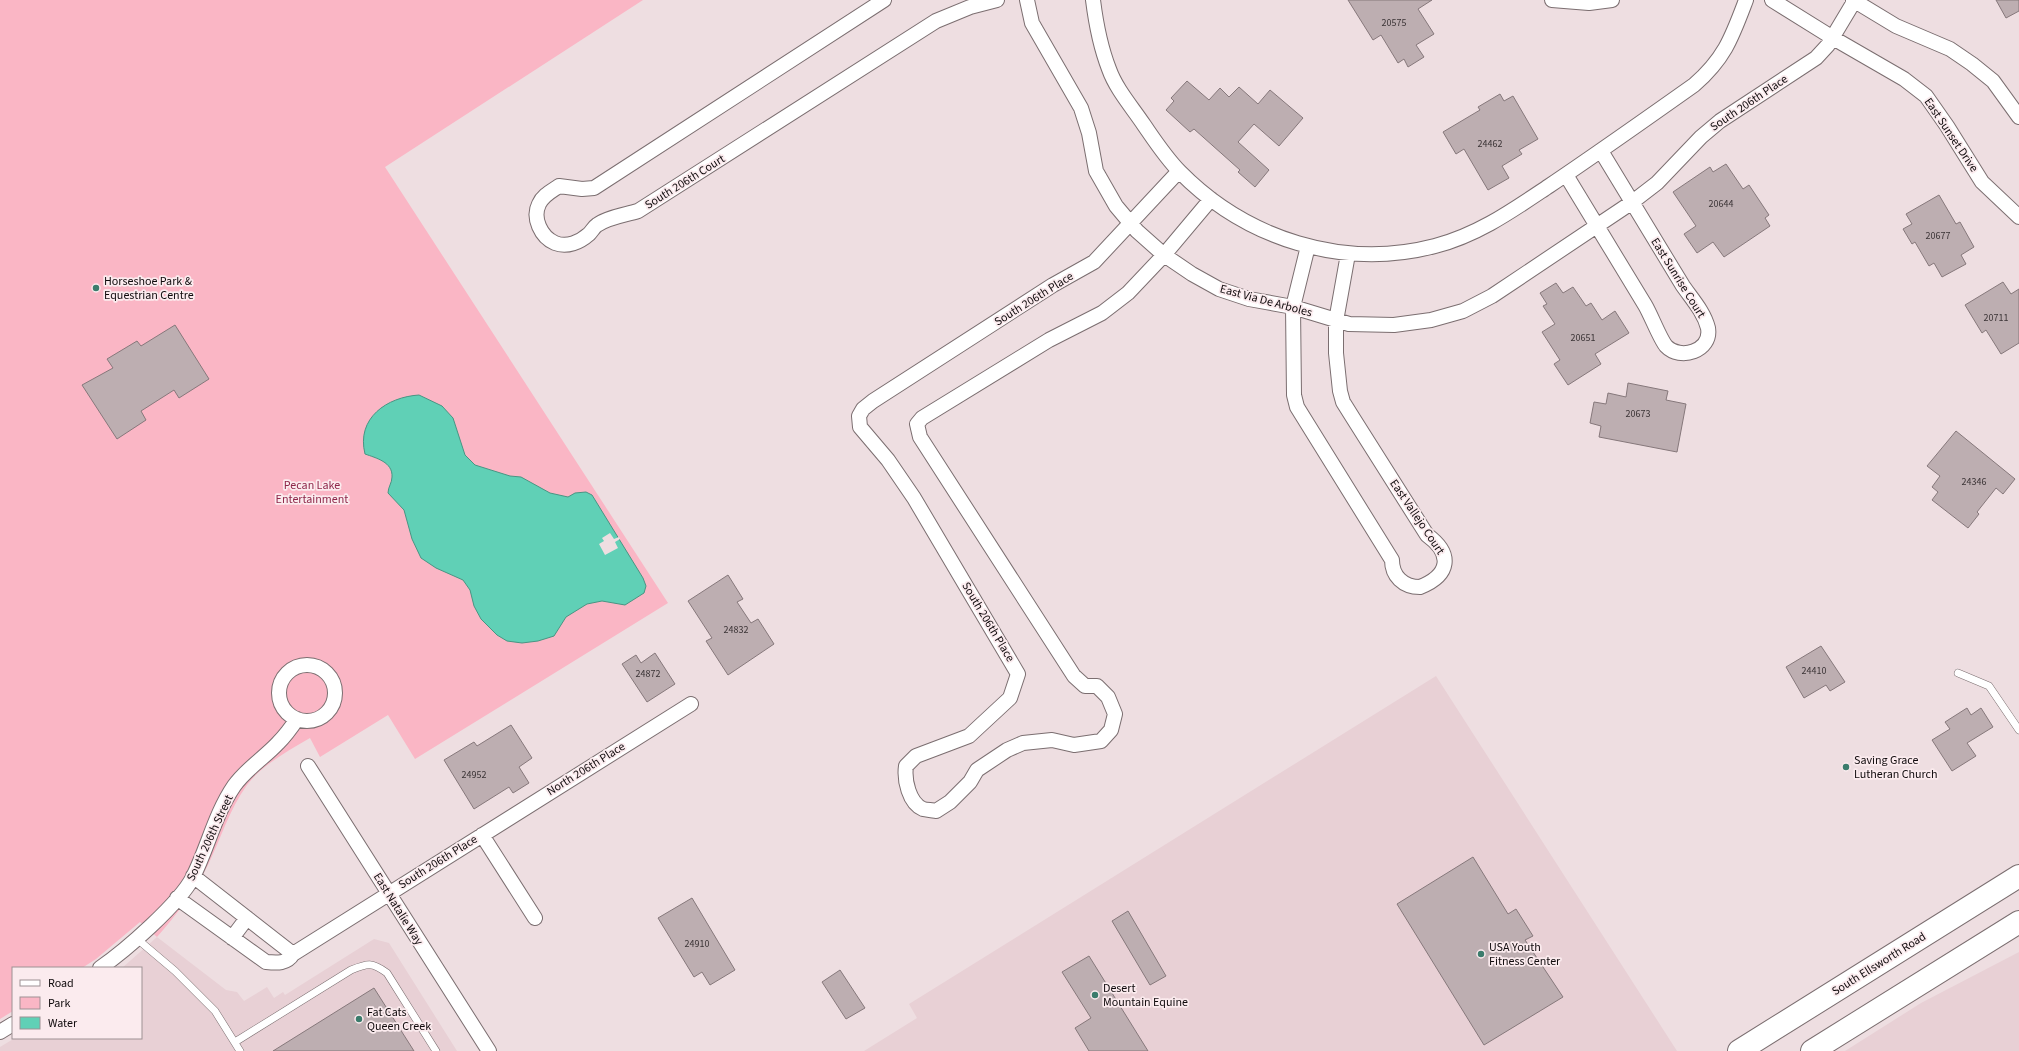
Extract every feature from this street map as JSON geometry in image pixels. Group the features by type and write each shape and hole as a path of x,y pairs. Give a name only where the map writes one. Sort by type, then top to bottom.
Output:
{"main road":[{"name":"South Ellsworth Road","path":"1739,1051 2019,876"},
{"path":"1812,1051 2019,922"}],"street":[{"name":"South 206th Court","path":"884,0 594,188 582,189 559,186 546,194 539,204 536,215 544,236 555,243 566,245 576,243 589,234 596,225 638,211 936,21 970,7 997,0"},
{"name":"East Via De Arboles","path":"1027,0 1032,23 1081,108 1096,172 1116,206 1164,255 1218,289 1249,299 1293,307 1349,324 1394,325 1431,320 1463,311 1492,296 1597,226"},
{"path":"1093,0 1098,38 1110,71 1126,99 1179,171 1211,199 1255,227 1280,238 1308,246 1348,254 1405,251 1435,246 1467,235 1514,210 1601,151 1694,85 1711,71 1724,51 1746,0"},
{"path":"1552,0 1589,4 1612,0"},
{"name":"East Sunset Drive","path":"1772,0 1833,38 1904,79 1926,96 1947,126 1982,182 2019,217"},
{"path":"1855,0 1896,26 1950,49 1972,64 1993,81 2019,117"},
{"name":"South 206th Place","path":"1597,226 1632,203 1657,183 1701,137 1720,121 1816,58 1833,38 1855,0"},
{"name":"East Sunrise Court","path":"1566,175 1650,314 1665,346 1676,354 1691,353 1701,347 1707,339 1708,329 1705,320 1601,151"},
{"path":"1131,223 1179,171"},
{"path":"1164,255 1211,199"},
{"name":"South 206th Place","path":"1131,223 1094,262 1053,285 873,400 863,409 859,416 863,431 888,460 914,498 1018,674 1010,698 969,736 916,756 906,766 906,785 922,809 936,811 950,802 970,782 977,770 1007,750 1018,746 1052,740 1074,745 1101,741 1111,730 1115,714 1108,697 1097,686 1085,686 1074,676 920,437 917,424 922,418 1049,340 1102,313 1128,293 1164,255"},
{"name":"East Vallejo Court","path":"1308,246 1293,307 1294,395 1297,407 1392,560 1392,568 1396,577 1408,585 1420,587 1440,574 1444,568 1444,554 1442,548 1427,535 1343,402 1340,391 1336,353 1336,320 1348,254"},
{"path":"297,666 315,666 330,676 334,684 334,702 323,716 306,721 297,720 286,712 280,701 280,684 286,673 297,666"},
{"name":"North 206th Place","path":"482,835 691,704"},
{"name":"South 206th Street","path":"102,967 114,959 187,888 194,876 221,808 235,785 249,768 277,743 297,720"},
{"name":"East Natalie Way","path":"308,766 489,1051"},
{"path":"482,835 535,918"},
{"name":"South 206th Place","path":"177,898 266,962 282,963 291,958 293,954 482,835"},
{"path":"194,876 293,954"},
{"path":"232,938 247,918"},
{"path":"0,1032 12,1025"}],"lane":[{"path":"1958,673 1988,686 2019,730"},
{"path":"136,938 175,970 215,1011 240,1051"},
{"path":"235,1042 351,970 365,964 376,965 387,973 436,1051"}],"shaded area":[{"path":"1436,676 1677,1051 864,1051 917,1018 909,1004"},
{"path":"157,937 226,990 237,992 244,1001 267,987 274,998 283,992 285,995 374,939 389,943 457,1051 0,1051 0,1047 13,1039 142,1039 142,967 123,967"},
{"path":"2019,952 2019,1051 1845,1051 1921,1003"}],"green space":[{"name":"Pecan Lake Entertainment","path":"0,0 643,0 385,167 668,603 415,759 388,715 320,757 310,738 285,753 268,764 253,777 247,785 230,814 203,875 185,902 157,937 140,922 96,959 84,967 12,967 12,1012 0,1019"}],"water":[{"path":"419,395 442,406 453,418 465,455 475,465 510,476 521,477 550,493 568,497 575,493 586,492 592,495 643,578 646,586 644,593 625,605 602,601 587,604 566,617 554,636 538,641 522,643 507,641 497,635 481,619 474,606 470,590 463,580 436,568 421,558 412,539 404,510 388,493 392,477 390,468 383,461 365,454 363,441 365,430 370,420 377,412 385,405 396,400"}],"pier":[{"path":"610,533 614,539 619,537 620,539 615,542 618,548 605,555 599,544 604,541 602,538"}],"building":[{"path":"1348,0 1432,0 1418,9 1434,34 1416,45 1424,57 1408,67 1404,59 1398,63 1381,35 1373,40"},
{"path":"1996,0 2019,0 2019,11 2006,18"},
{"path":"1187,81 1209,100 1220,88 1229,97 1239,87 1258,104 1270,90 1303,118 1279,146 1254,124 1238,142 1269,170 1255,187 1238,172 1240,170 1194,129 1190,132 1166,110 1174,101 1171,98"},
{"path":"1500,94 1504,101 1513,96 1538,139 1519,150 1522,154 1502,166 1509,178 1488,190 1464,149 1456,154 1443,132 1480,110 1478,107"},
{"path":"1726,164 1743,189 1749,185 1769,215 1765,218 1770,226 1724,257 1713,242 1697,253 1684,234 1696,226 1673,192 1710,167 1713,172"},
{"path":"1939,195 1956,224 1960,222 1974,247 1961,255 1966,264 1942,277 1934,263 1929,266 1915,242 1912,244 1903,229 1912,224 1906,214"},
{"path":"2003,282 2011,294 2019,289 2019,343 2001,354 1986,330 1982,333 1965,305"},
{"path":"1556,283 1563,293 1573,287 1586,306 1591,303 1602,320 1615,311 1629,333 1595,354 1601,364 1568,385 1554,364 1560,360 1542,332 1555,324 1543,306 1547,304 1540,293"},
{"path":"175,325 209,379 179,398 174,390 141,411 146,420 117,439 82,385 113,368 107,359 137,341 141,346"},
{"path":"1628,383 1668,391 1666,400 1686,404 1677,452 1599,437 1601,426 1590,423 1594,402 1606,404 1608,393 1626,397"},
{"path":"1956,431 2015,479 2003,494 1996,488 1977,512 1979,514 1968,528 1932,500 1938,492 1932,487 1940,476 1927,466"},
{"path":"728,575 743,599 737,602 751,623 758,619 774,644 728,675 706,641 712,638 688,601"},
{"path":"1821,646 1845,682 1830,691 1826,685 1804,698 1786,667"},
{"path":"655,653 675,684 647,702 622,664 636,655 641,663"},
{"path":"1967,708 1971,715 1981,708 1993,727 1967,743 1976,756 1952,771 1932,740 1950,729 1945,722"},
{"path":"511,725 532,758 519,767 529,783 513,793 509,787 474,809 444,760 474,742 477,746"},
{"name":"USA Youth Fitness Center","path":"1473,857 1508,914 1516,909 1533,936 1525,940 1563,997 1484,1045 1397,904"},
{"path":"692,898 735,970 710,985 702,972 694,977 658,918"},
{"path":"1128,911 1166,976 1150,985 1112,921"},
{"name":"Desert Mountain Equine","path":"1089,956 1148,1051 1089,1051 1075,1028 1091,1018 1062,972"},
{"path":"840,970 865,1008 846,1019 822,982"},
{"name":"Fat Cats Queen Creek","path":"374,988 414,1051 273,1051"}],"place":[{"name":"Horseshoe Park & Equestrian Centre","path":"96,288"},
{"name":"Saving Grace Lutheran Church","path":"1846,767"},
{"name":"USA Youth Fitness Center","path":"1481,954"},
{"name":"Desert Mountain Equine","path":"1095,995"},
{"name":"Fat Cats Queen Creek","path":"359,1019"}]}
